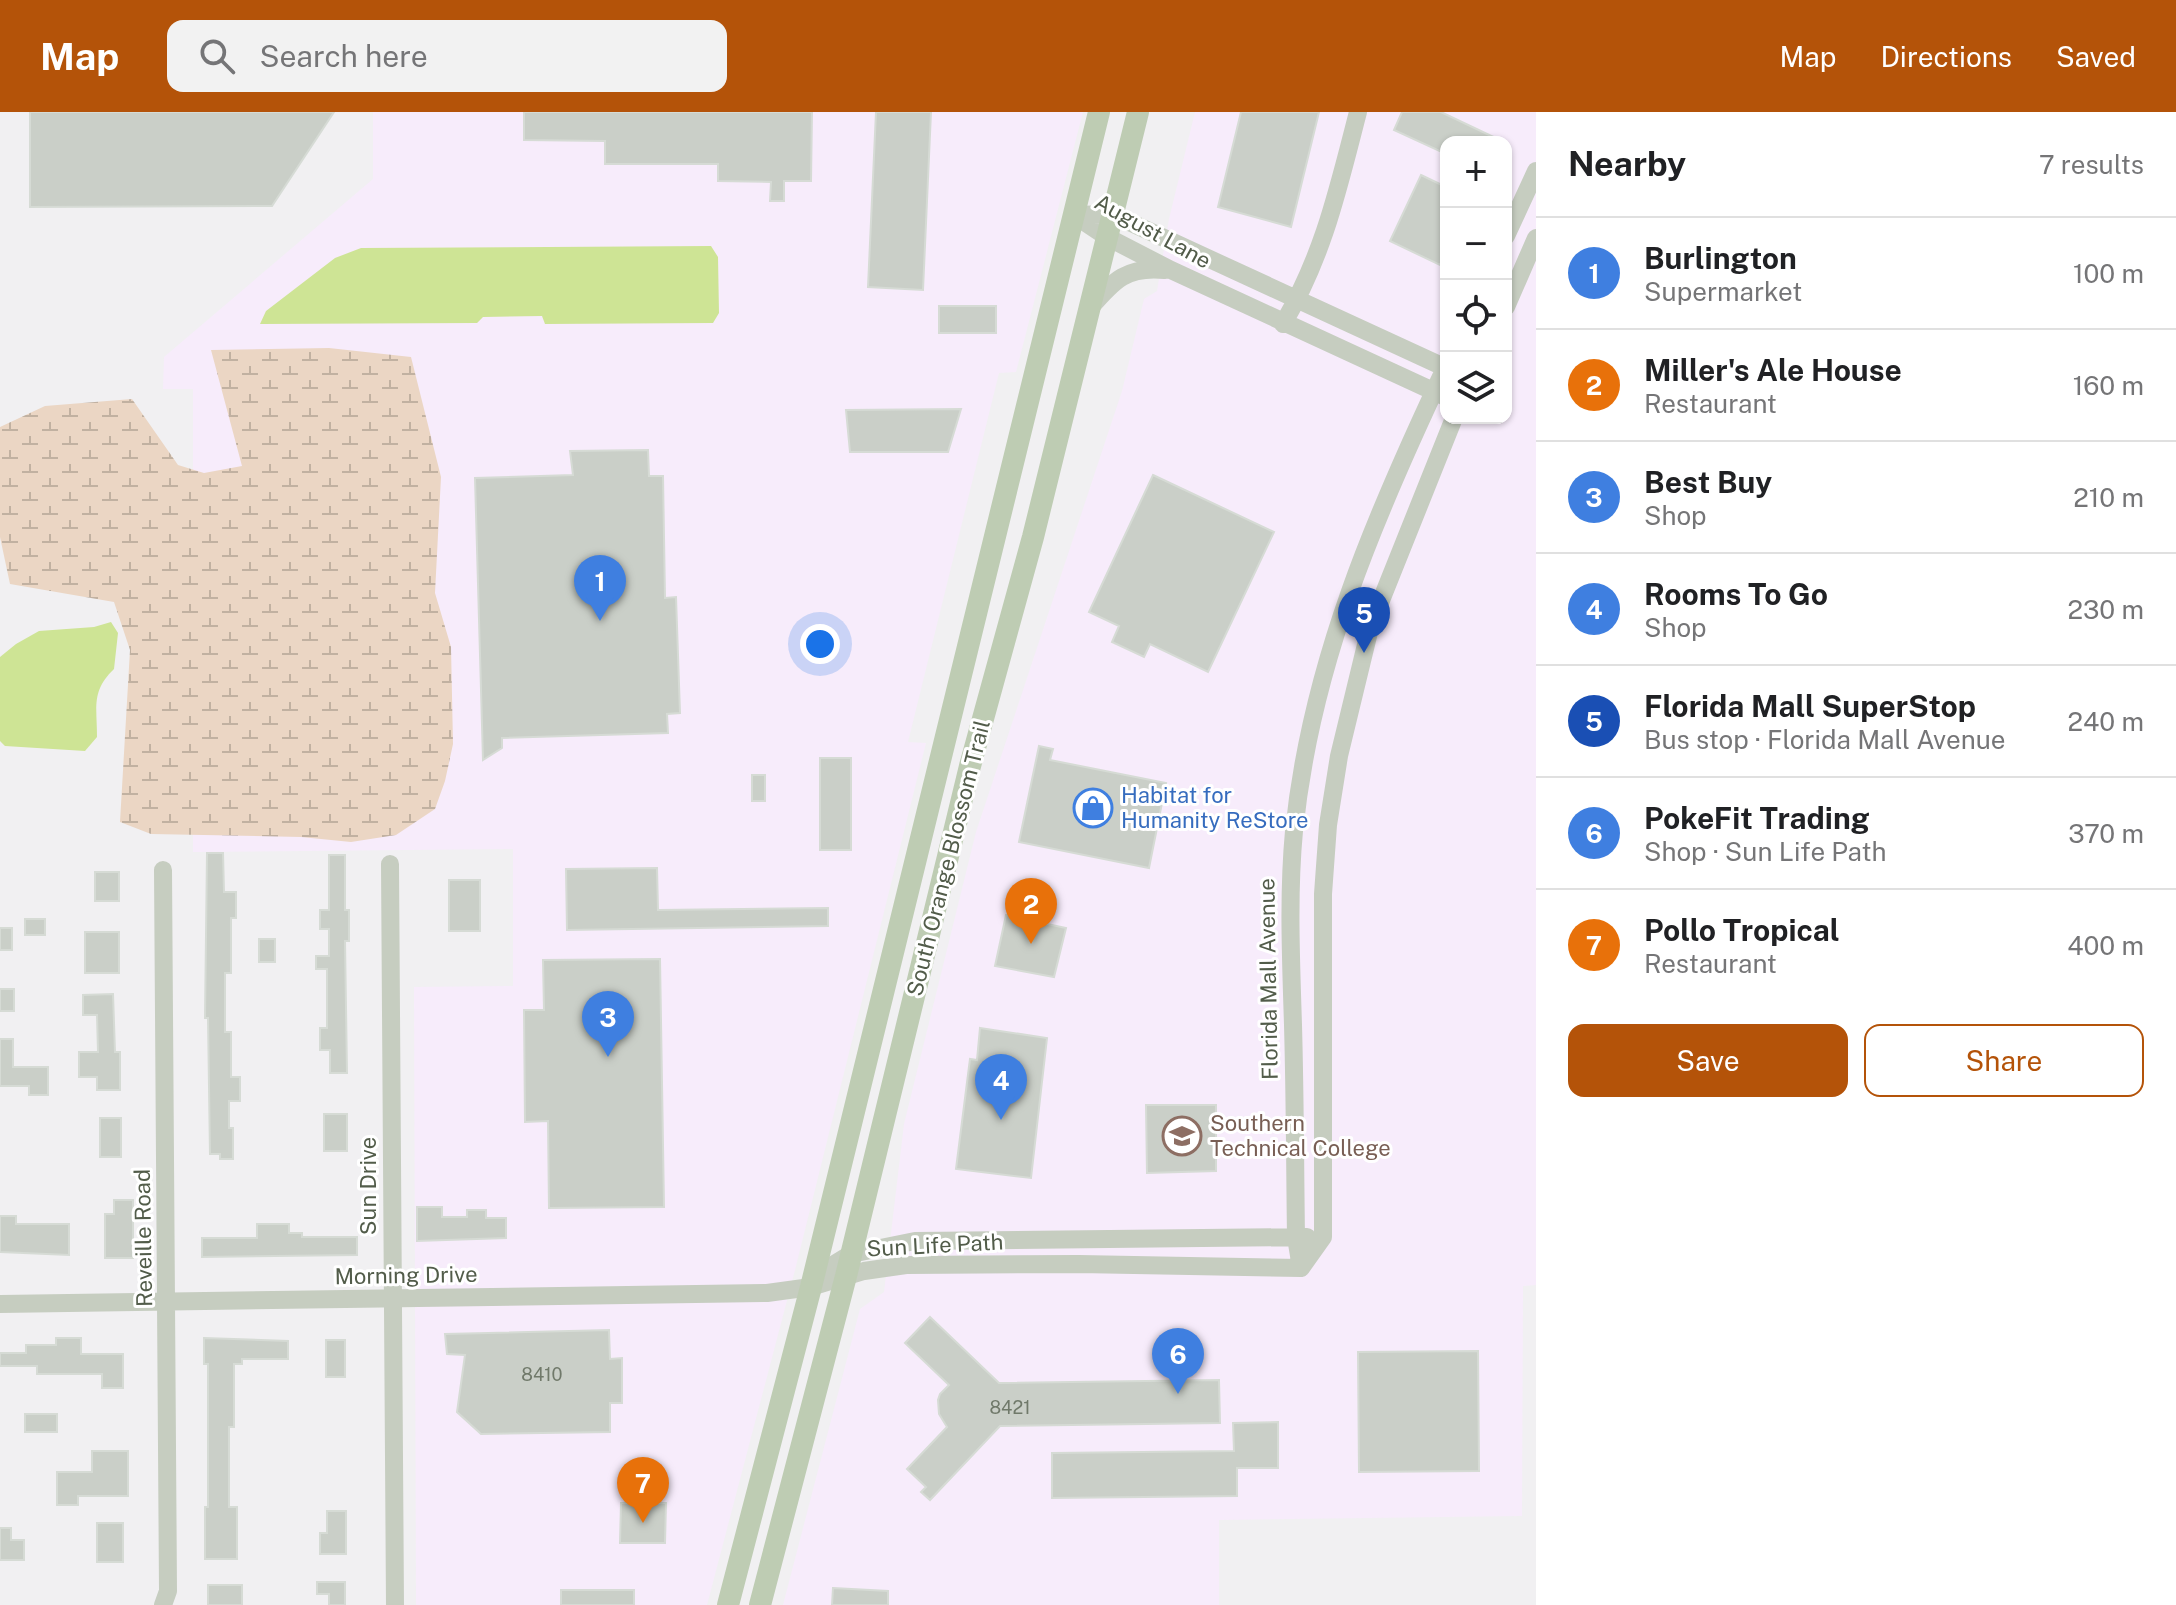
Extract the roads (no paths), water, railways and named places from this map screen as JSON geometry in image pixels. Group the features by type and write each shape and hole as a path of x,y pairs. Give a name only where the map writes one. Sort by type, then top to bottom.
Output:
{"main road":[{"name":"South Orange Blossom Trail","path":"728,1605 811,1287 1099,112"},
{"name":"South Orange Blossom Trail","path":"760,1605 848,1265 970,766 1033,537 1138,112"}],"street":[{"path":"1283,324 1298,298 1330,221 1358,112"},
{"path":"1512,223 1536,171"},
{"name":"August Lane","path":"1074,215 1112,214 1440,364"},
{"name":"August Lane","path":"1074,215 1107,237 1171,270 1440,394"},
{"path":"1512,293 1536,238"},
{"path":"1089,311 1105,291 1125,274 1147,268 1171,270"},
{"name":"Florida Mall Avenue","path":"1301,1268 1296,1237 1290,888 1294,827 1311,722 1334,632 1381,508 1440,394"},
{"path":"1301,1268 1323,1237 1323,894 1328,825 1339,756 1370,628 1452,424"},
{"name":"Sun Drive","path":"390,864 395,1605"},
{"name":"Reveille Road","path":"163,870 168,1301 168,1591 163,1605"},
{"name":"Sun Life Path","path":"811,1287 848,1265 915,1241 1323,1237"},
{"path":"1079,1264 1082,1239"},
{"name":"Sun Life Path","path":"848,1265 1079,1264 1301,1268"},
{"name":"Morning Drive","path":"0,1304 767,1293 811,1287"}],"place":[{"name":"Burlington","path":"600,621"},
{"name":"Florida Mall SuperStop","path":"1364,653"},
{"name":"Habitat for Humanity ReStore","path":"1093,808"},
{"name":"Miller's Ale House","path":"1031,944"},
{"name":"Best Buy","path":"608,1057"},
{"name":"Rooms To Go","path":"1001,1120"},
{"name":"Southern Technical College","path":"1182,1136"},
{"name":"PokeFit Trading","path":"1178,1394"},
{"name":"Pollo Tropical","path":"643,1523"}]}
